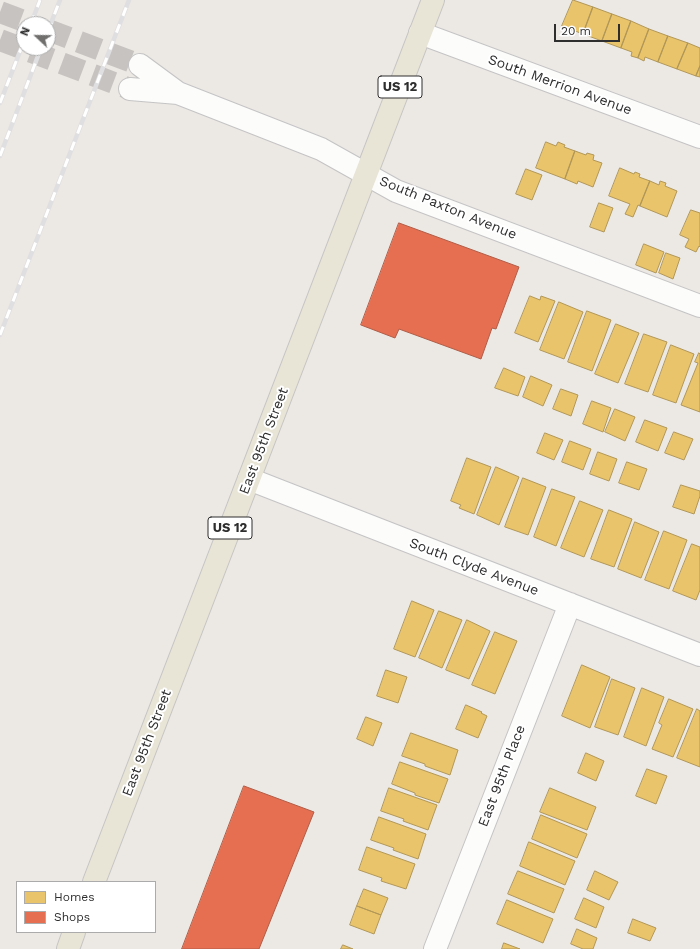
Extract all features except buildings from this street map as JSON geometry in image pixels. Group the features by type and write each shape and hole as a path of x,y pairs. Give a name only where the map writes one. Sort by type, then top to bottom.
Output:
{"main road":[{"name":"East 95th Street","path":"94,881 433,0"},
{"path":"68,949 74,933"}],"street":[{"name":"South Merrion Avenue","path":"420,33 700,136"},
{"name":"South Paxton Avenue","path":"140,65 178,93 321,149 396,190 700,306"},
{"name":"South Paxton Avenue","path":"130,89 178,93"},
{"name":"South Clyde Avenue","path":"249,479 700,655"},
{"name":"East 95th Place","path":"435,949 570,604"}],"tunnel":[{"path":"0,12 16,18"},
{"path":"56,33 140,65"},
{"path":"0,40 130,89"}],"railway":[{"path":"34,16 40,0"},
{"path":"54,16 60,0"},
{"path":"0,335 129,0"},
{"path":"0,103 18,56"},
{"path":"0,156 38,56"}]}
